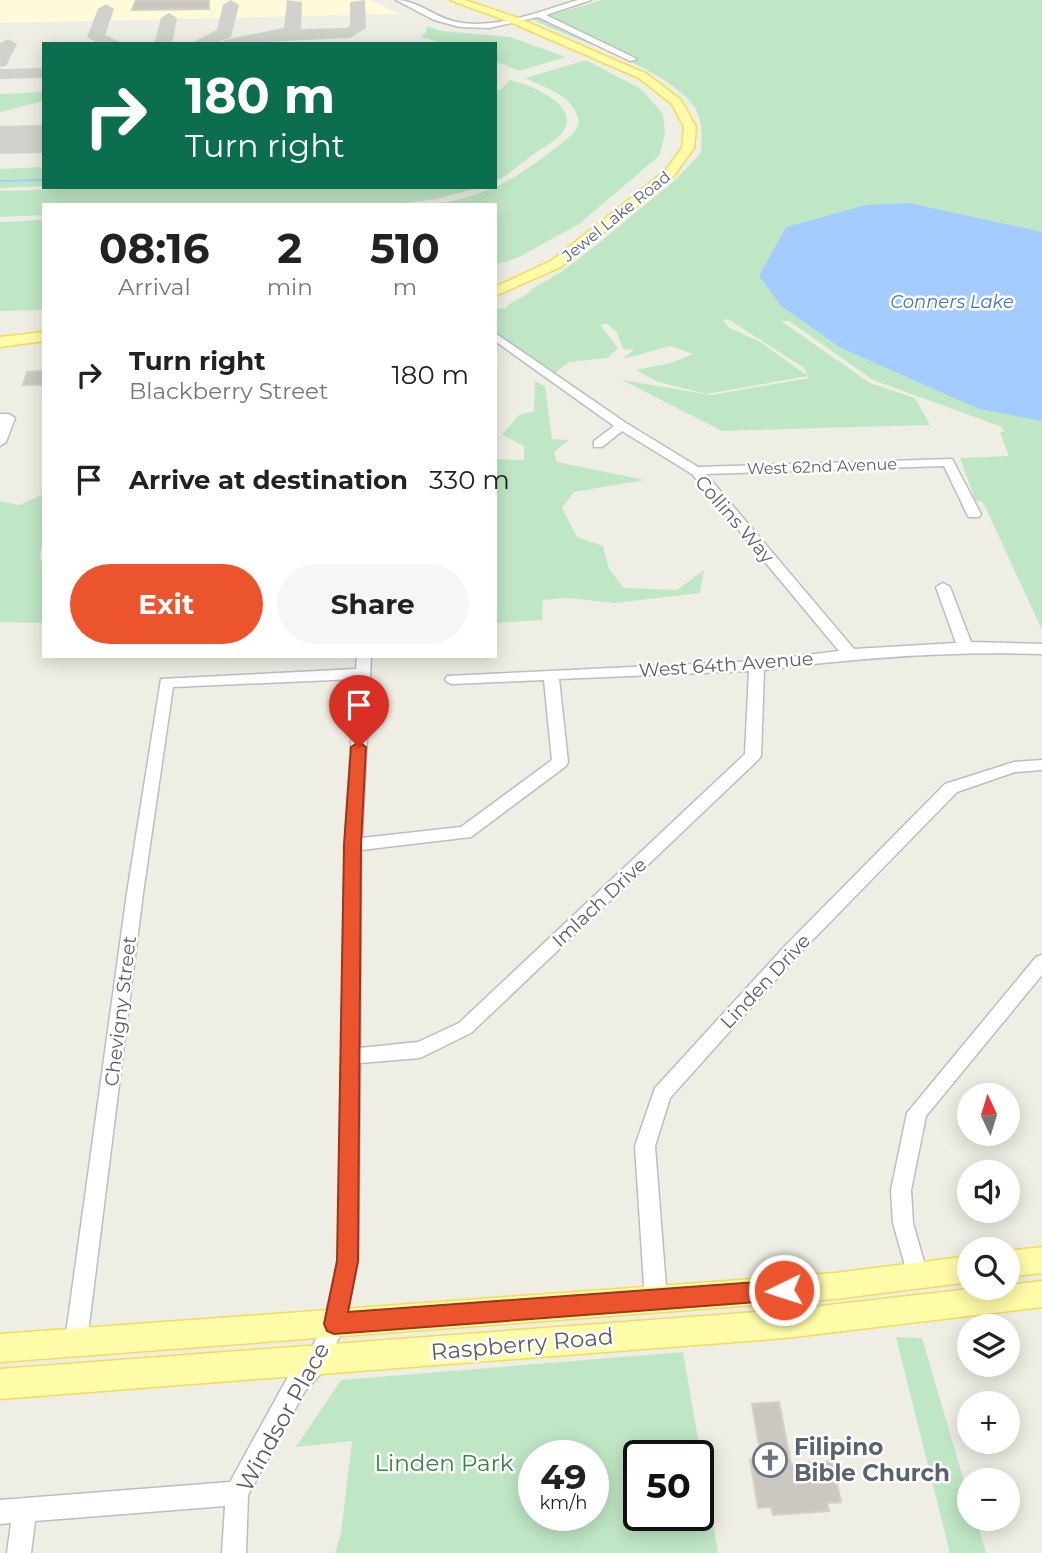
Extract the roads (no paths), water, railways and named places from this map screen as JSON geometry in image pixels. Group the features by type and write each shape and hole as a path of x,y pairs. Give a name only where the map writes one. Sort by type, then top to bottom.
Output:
{"main road":[{"name":"Jewel Lake Road","path":"455,0 514,20 655,83 684,111 690,127 690,138 682,159 670,174 556,264 497,291"},
{"path":"476,0 492,12"},
{"path":"0,342 42,336"},
{"path":"1020,1263 1042,1260"},
{"name":"Raspberry Road","path":"0,1348 835,1286 957,1271"},
{"name":"Raspberry Road","path":"0,1384 317,1362 785,1324 1042,1294"}],"street":[{"path":"400,0 461,26 475,27 514,20 587,0"},
{"path":"538,14 633,59"},
{"name":"Collins Way","path":"497,337 622,426 696,471 850,654"},
{"path":"0,442 5,418"},
{"path":"598,444 622,426"},
{"name":"West 62nd Avenue","path":"696,471 948,462 974,514"},
{"path":"943,587 965,647"},
{"name":"West 64th Avenue","path":"452,679 757,666 850,654 965,647 1040,652"},
{"name":"Chevigny Street","path":"76,1341 136,880 166,682 363,665"},
{"name":"Windsor Place","path":"234,1553 237,1493 297,1383 317,1362 334,1324 348,1261 353,845 363,665"},
{"name":"Imlach Drive","path":"352,1056 421,1050 465,1028 753,756 757,666"},
{"path":"353,845 465,833 560,762 551,675"},
{"name":"Linden Drive","path":"656,1300 645,1146 662,1094 792,950 951,788 1014,768 1042,765"},
{"path":"918,1276 903,1223 901,1189 917,1113 1042,962"},
{"path":"0,1512 237,1493"},
{"path":"19,1553 25,1510"}],"water":[{"name":"Conners Lake","path":"909,203 1042,232 1042,421 979,409 841,348 781,306 759,276 786,227 866,205"}],"waterway":[{"path":"0,181 42,180"}],"place":[{"name":"Filipino Bible Church","path":"770,1460"}],"park label":[{"name":"Linden Park","path":"444,1463"}]}
